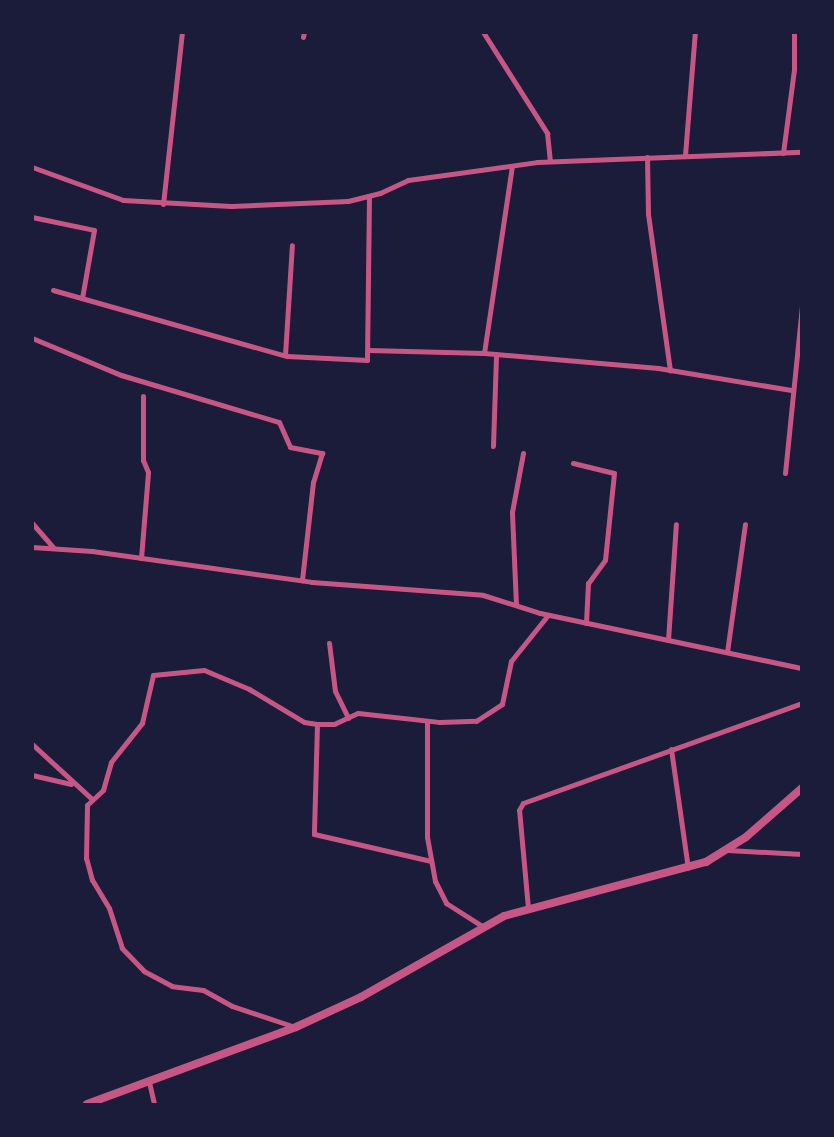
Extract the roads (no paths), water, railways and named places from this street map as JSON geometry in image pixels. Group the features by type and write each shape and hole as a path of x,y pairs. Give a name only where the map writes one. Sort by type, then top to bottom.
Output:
{"street":[{"path":"163,204 182,32"},
{"path":"483,32 547,133 550,161"},
{"path":"684,156 696,32"},
{"path":"783,153 794,69 794,32"},
{"path":"32,167 108,196 163,204 231,206 370,196 408,180 550,161 802,152"},
{"path":"647,158 648,214 670,370"},
{"path":"484,353 512,166"},
{"path":"53,290 285,355 362,362 368,350 370,196"},
{"path":"32,217 94,230 82,298"},
{"path":"285,355 292,245"},
{"path":"785,473 791,390 802,305"},
{"path":"32,338 121,376 279,422 290,447 322,453 313,482 302,580"},
{"path":"368,350 484,353 670,370 791,390"},
{"path":"493,446 496,354"},
{"path":"141,558 148,472 143,460 143,396"},
{"path":"516,605 512,512 523,453"},
{"path":"573,463 614,473 606,555 588,583 586,623"},
{"path":"32,523 54,548"},
{"path":"668,640 676,524"},
{"path":"727,652 745,524"},
{"path":"32,547 141,558 302,580 482,595 548,615 802,668"},
{"path":"91,798 103,790 111,762 142,723 156,673 204,670 235,682 304,722 317,724 348,718 358,713 428,721 476,721 497,711 511,661 548,615"},
{"path":"329,643 335,691 348,718"},
{"path":"528,908 519,810 522,803 802,702"},
{"path":"428,721 426,790 431,861 446,903 482,926"},
{"path":"317,724 314,834 431,861"},
{"path":"32,744 71,784 91,798"},
{"path":"671,749 688,868"},
{"path":"32,775 71,784"},
{"path":"87,1104 296,1028 370,992 482,926 528,908 688,868 725,850 802,788"},
{"path":"91,798 86,858 130,960 172,986 203,990 232,1006 296,1028"},
{"path":"725,850 802,854"},
{"path":"149,1082 154,1104"}]}
